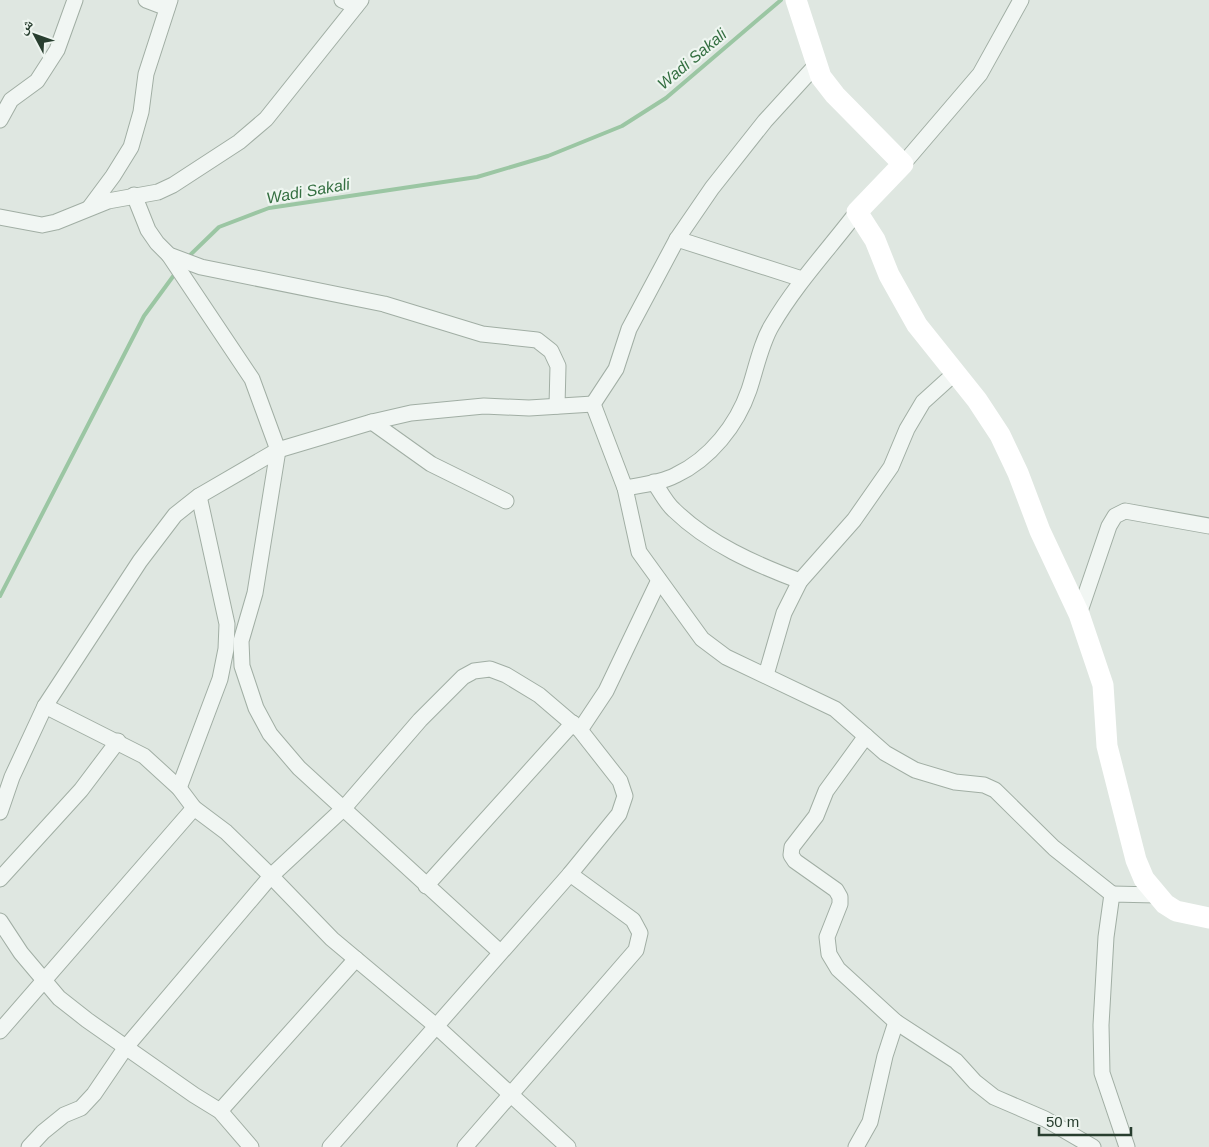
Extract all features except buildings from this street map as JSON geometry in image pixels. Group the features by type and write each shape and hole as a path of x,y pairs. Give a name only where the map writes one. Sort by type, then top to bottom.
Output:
{"street":[{"path":"0,120 6,97 37,81 57,50 75,0"},
{"path":"90,207 114,176 131,147 142,112 146,74 169,4 146,0"},
{"path":"796,0 821,77 835,95 903,164"},
{"path":"624,488 676,475 700,460 715,446 734,421 745,401 770,327 802,279 857,212 903,164 980,74 1021,0"},
{"path":"0,217 42,225 56,222 90,207 134,195 158,192 173,185 239,142 266,119 353,2"},
{"path":"593,404 616,369 629,329 677,239 712,188 765,121 817,64"},
{"path":"134,195 148,230 169,255 252,379 278,450 255,593 241,641 242,666 256,708 270,734 299,768 500,952"},
{"path":"857,212 875,240 890,275 917,325 977,400 1000,434 1018,473 1040,532 1079,614 1103,685 1106,746 1136,860 1144,879 1156,895 1176,911 1209,918"},
{"path":"677,239 802,279"},
{"path":"169,255 202,267 384,304 482,334 537,340 551,351 558,366 557,406"},
{"path":"766,675 784,613 800,581 854,520 886,474 924,402 955,373"},
{"path":"0,812 12,778 45,706 140,561 175,515 199,496 278,450 372,422 411,413 484,406 593,404"},
{"path":"593,404 624,488 640,552 702,638 726,657 835,709 885,753 914,770 956,782 984,785 995,790 1054,848 1112,894 1156,895"},
{"path":"372,422 431,464 506,501"},
{"path":"654,482 672,509 696,528 754,564 800,581"},
{"path":"179,788 220,679 226,649 227,624 199,496"},
{"path":"1079,614 1108,526 1115,516 1125,511 1209,526"},
{"path":"426,886 577,727 606,691 659,580"},
{"path":"226,649 241,641"},
{"path":"29,1147 42,1132 64,1116 81,1108 94,1094 126,1047 271,876 344,808 420,720 463,677 474,671 490,669 506,675 539,695 577,727 620,781 625,796 619,814 570,874 330,1147"},
{"path":"45,706 118,741 144,756 179,788 194,808 226,832 332,939 436,1026 568,1147"},
{"path":"866,736 826,791 816,816 792,847 790,855 795,861 836,890 840,897 840,904 827,936 829,954 838,969 896,1022 956,1061 975,1082 994,1097 1045,1119 1093,1147"},
{"path":"0,879 81,790 118,741"},
{"path":"0,1031 194,808"},
{"path":"465,1147 636,950 640,933 633,920 570,874"},
{"path":"1112,894 1106,937 1101,1025 1102,1073 1127,1147"},
{"path":"0,921 44,982 87,1020 220,1111 251,1147"},
{"path":"220,1111 356,959"},
{"path":"856,1147 870,1122 885,1056 896,1022"}],"waterway":[{"name":"Wadi Sakali","path":"187,258 219,227 269,208 477,177 548,156 622,126 666,98 781,0"},
{"name":"Wadi Sakali","path":"0,596 144,316 177,271"}]}
